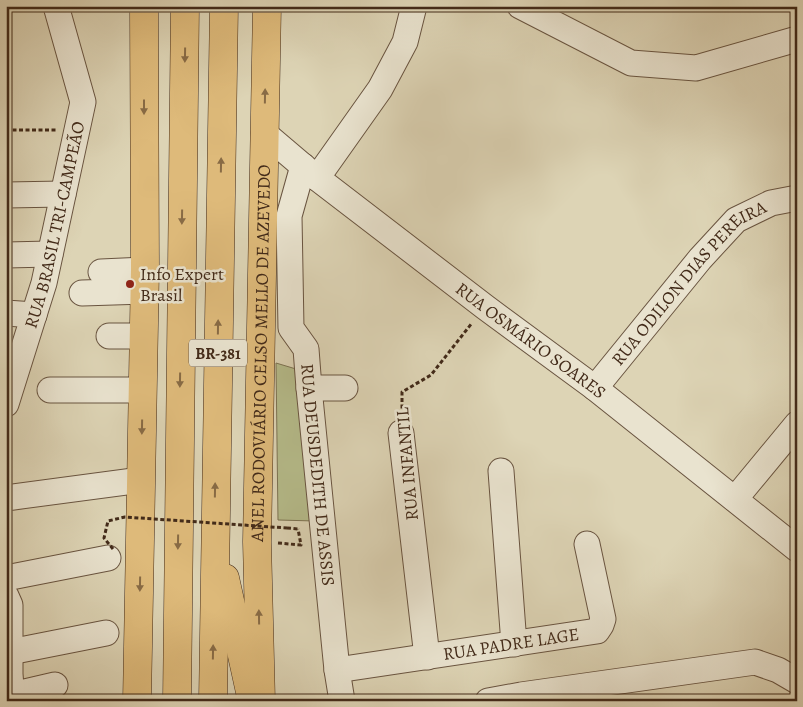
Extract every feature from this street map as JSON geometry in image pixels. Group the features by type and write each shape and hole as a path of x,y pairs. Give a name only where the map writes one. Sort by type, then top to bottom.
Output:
{"main road":[{"path":"137,701 145,281 144,6"},
{"name":"BR-381","path":"177,701 185,6"},
{"name":"BR-381","path":"213,701 224,6"},
{"name":"ANEL RODOVIÁRIO CELSO MELLO DE AZEVEDO","path":"261,701 257,542 267,6"},
{"path":"215,530 252,701"}],"street":[{"name":"RUA BRASIL TRI-CAMPEÃO","path":"6,404 14,355 34,314 44,283 83,102 56,6"},
{"name":"RUA DEUSDEDITH DE ASSIS","path":"342,701 337,670 308,388 306,349 291,328 289,216 310,172 380,89 405,42 414,6"},
{"path":"520,6 631,63 696,68 797,39"},
{"name":"RUA OSMÁRIO SOARES","path":"264,133 310,172 485,307 595,388 797,549"},
{"path":"6,195 63,194"},
{"name":"RUA ODILON DIAS PEREIRA","path":"595,388 700,259 736,220 771,203 797,198"},
{"path":"6,254 50,254"},
{"path":"101,272 145,281"},
{"path":"82,293 145,281"},
{"path":"6,313 34,314"},
{"path":"109,336 144,336"},
{"path":"308,388 345,388"},
{"path":"50,390 143,390"},
{"path":"735,499 797,424"},
{"name":"RUA INFANTIL","path":"402,433 427,657"},
{"path":"501,471 514,644"},
{"path":"6,498 142,480"},
{"name":"RUA PADRE LAGE","path":"337,670 597,631 603,619 587,544"},
{"path":"6,578 111,554"},
{"path":"6,596 10,606 10,679"},
{"path":"10,679 106,633"},
{"path":"488,701 754,662 778,670 797,681"},
{"path":"10,679 56,685"}],"path":[{"path":"6,130 77,130"},
{"name":"RUA INFANTIL","path":"402,433 402,392 431,375 485,307"},
{"path":"111,554 104,538 108,521 125,517 298,528 301,545 257,542"}],"green space":[{"path":"276,363 296,369 315,521 278,520"}],"place":[{"name":"Info Expert Brasil","path":"130,284"}]}
